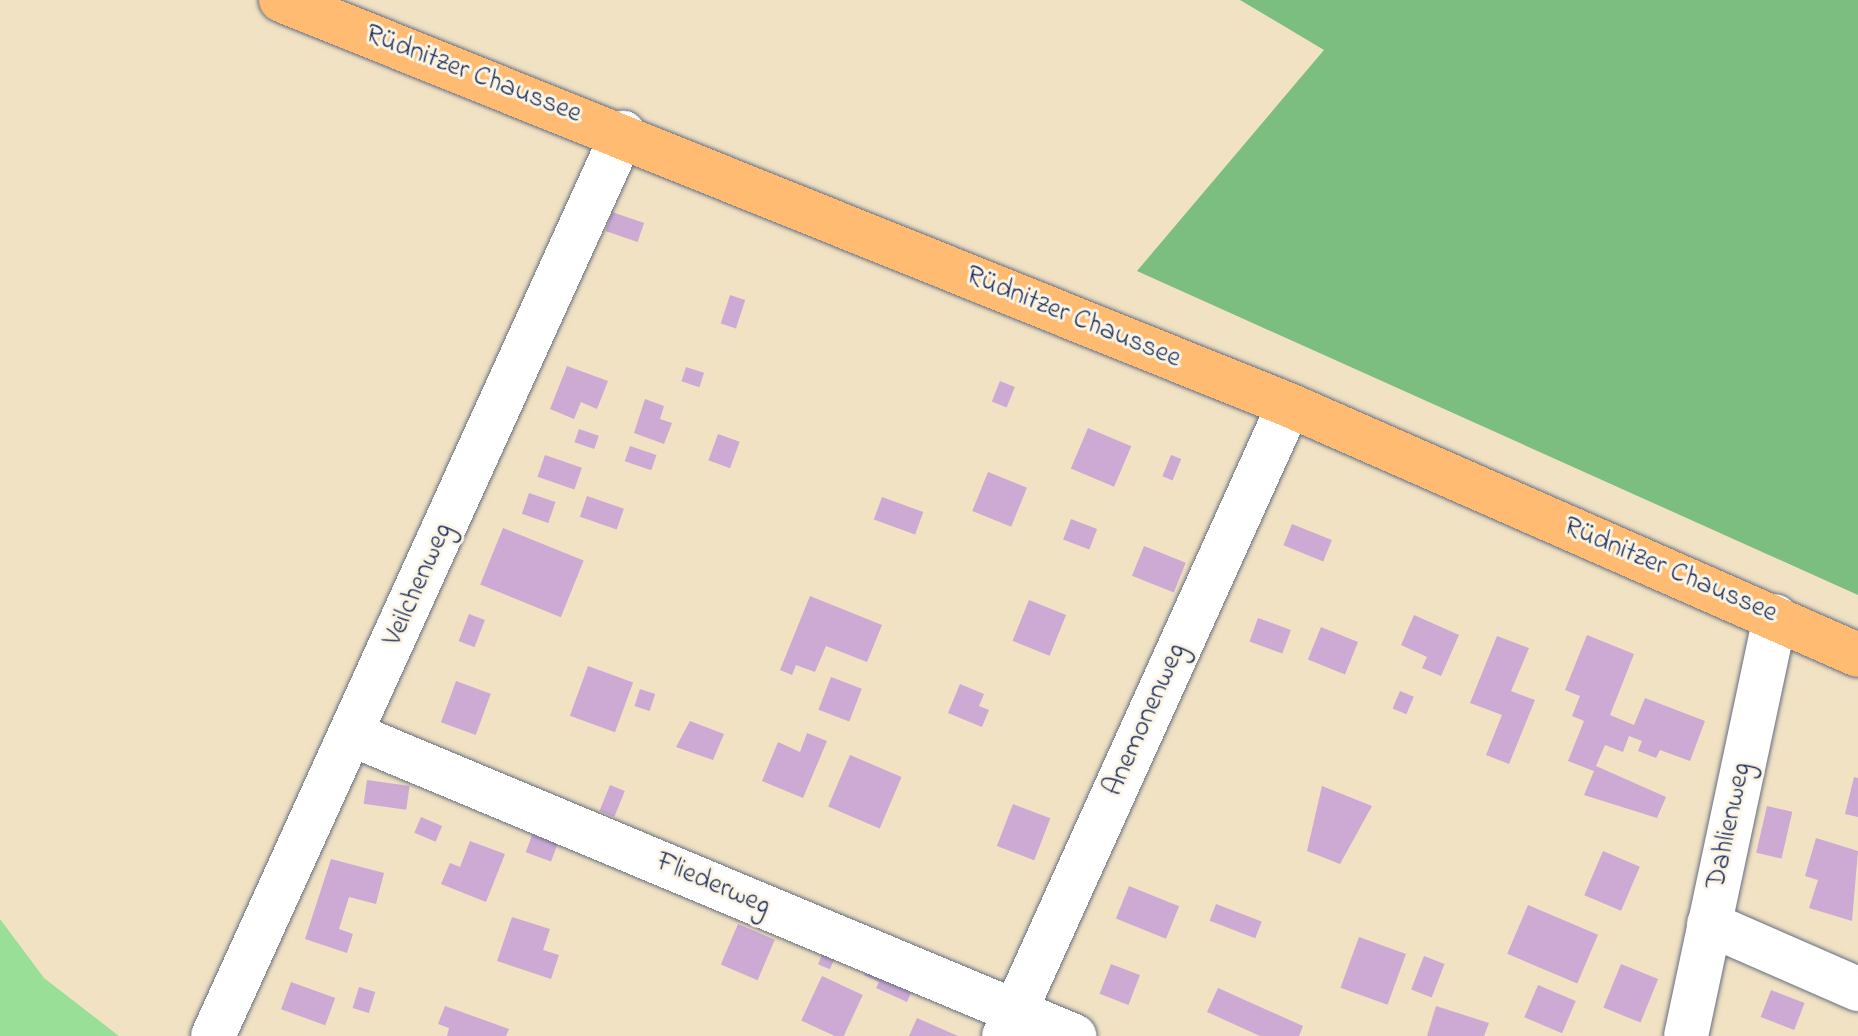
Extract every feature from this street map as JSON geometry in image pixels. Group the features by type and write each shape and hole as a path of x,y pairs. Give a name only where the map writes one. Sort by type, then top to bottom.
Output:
{"main road":[{"name":"Rüdnitzer Chaussee","path":"281,0 623,133 1289,405 1858,655"}],"street":[{"name":"Veilchenweg","path":"213,1036 623,133"},
{"name":"Anemonenweg","path":"1009,1024 1289,405"},
{"name":"Dahlienweg","path":"1686,1036 1775,616"},
{"name":"Fliederweg","path":"351,734 1009,1024 1074,1036"},
{"path":"1709,924 1858,989"}],"green space":[{"path":"1240,0 1858,0 1858,595 1137,271 1324,50"},
{"path":"0,919 44,978 119,1036 0,1036"}],"building":[{"path":"612,212 644,223 638,242 605,231"},
{"path":"730,295 745,300 736,328 721,324"},
{"path":"567,366 608,381 597,409 581,402 574,419 550,409"},
{"path":"686,367 704,373 699,387 681,381"},
{"path":"1000,381 1015,387 1007,407 992,401"},
{"path":"645,399 664,406 660,419 672,423 664,444 634,433"},
{"path":"1088,428 1131,446 1114,487 1071,469"},
{"path":"579,429 599,436 594,449 574,442"},
{"path":"718,434 740,442 730,468 708,460"},
{"path":"630,446 656,455 651,470 625,461"},
{"path":"545,455 582,468 574,489 538,477"},
{"path":"1171,455 1181,459 1173,480 1162,476"},
{"path":"988,472 1027,488 1011,527 972,511"},
{"path":"529,493 555,502 548,523 522,514"},
{"path":"587,496 624,509 617,529 580,517"},
{"path":"882,497 923,512 915,535 874,520"},
{"path":"1071,519 1097,529 1089,550 1063,540"},
{"path":"1292,524 1332,540 1323,561 1283,545"},
{"path":"503,528 584,561 561,617 480,585"},
{"path":"1144,546 1186,563 1174,593 1132,576"},
{"path":"810,596 882,625 867,662 826,646 815,672 796,665 792,675 780,670"},
{"path":"1029,600 1066,615 1050,656 1013,641"},
{"path":"469,614 485,620 474,647 459,641"},
{"path":"1414,615 1459,635 1441,676 1422,668 1427,657 1401,645"},
{"path":"1258,618 1291,630 1282,653 1249,641"},
{"path":"1321,627 1358,642 1345,674 1308,659"},
{"path":"1587,635 1634,654 1610,715 1634,725 1645,698 1705,721 1690,761 1660,750 1656,758 1638,751 1642,741 1629,736 1623,752 1605,745 1596,766 1666,797 1657,818 1584,795 1594,771 1568,761 1584,721 1572,716 1580,696 1565,690"},
{"path":"1497,636 1529,648 1511,691 1535,700 1509,764 1486,755 1502,715 1470,703"},
{"path":"588,666 633,682 615,732 570,716"},
{"path":"831,677 862,689 849,722 818,710"},
{"path":"456,681 491,694 476,735 441,722"},
{"path":"960,684 984,694 979,706 989,710 982,727 948,713"},
{"path":"640,689 655,694 650,711 634,706"},
{"path":"1400,691 1414,697 1406,714 1393,708"},
{"path":"690,721 724,734 713,760 676,747"},
{"path":"807,733 827,741 803,798 762,781 778,742 800,752"},
{"path":"850,755 902,777 880,828 828,807"},
{"path":"1854,777 1858,778 1858,817 1845,814"},
{"path":"367,780 410,786 406,810 364,804"},
{"path":"610,785 625,791 614,817 600,811"},
{"path":"1322,786 1372,806 1340,864 1307,851"},
{"path":"1013,804 1050,818 1034,860 997,846"},
{"path":"1767,806 1792,812 1782,859 1756,853"},
{"path":"421,817 442,826 436,842 414,833"},
{"path":"536,824 561,833 551,861 526,852"},
{"path":"1816,838 1858,851 1852,921 1809,908 1818,880 1805,876"},
{"path":"470,841 505,854 486,902 441,884 450,863 460,867"},
{"path":"1603,851 1640,867 1621,911 1584,895"},
{"path":"331,859 384,873 376,904 349,897 339,929 353,934 347,953 305,939"},
{"path":"1129,886 1179,906 1166,939 1116,918"},
{"path":"1216,904 1262,922 1255,938 1210,921"},
{"path":"1528,905 1598,935 1577,983 1507,954"},
{"path":"512,917 550,929 543,950 559,955 551,979 497,961"},
{"path":"738,924 775,940 758,980 721,965"},
{"path":"1359,937 1406,954 1388,1005 1341,988"},
{"path":"827,943 839,948 830,969 818,964"},
{"path":"1424,956 1445,964 1432,997 1411,990"},
{"path":"870,964 915,983 907,1002 876,988 879,982 864,975"},
{"path":"1111,964 1140,975 1128,1005 1100,994"},
{"path":"1621,964 1658,979 1640,1023 1603,1008"},
{"path":"822,976 863,995 844,1036 835,1036 801,1020"},
{"path":"291,982 335,998 325,1025 281,1009"},
{"path":"1538,985 1576,1001 1562,1033 1524,1017"},
{"path":"359,987 375,992 369,1013 353,1008"},
{"path":"1218,988 1303,1026 1299,1036 1260,1036 1207,1012"},
{"path":"1771,990 1805,1003 1794,1030 1761,1017"},
{"path":"445,1006 509,1029 506,1036 447,1036 449,1028 438,1024"},
{"path":"1436,1006 1489,1023 1484,1036 1427,1036"},
{"path":"917,1018 958,1036 909,1036"}]}
